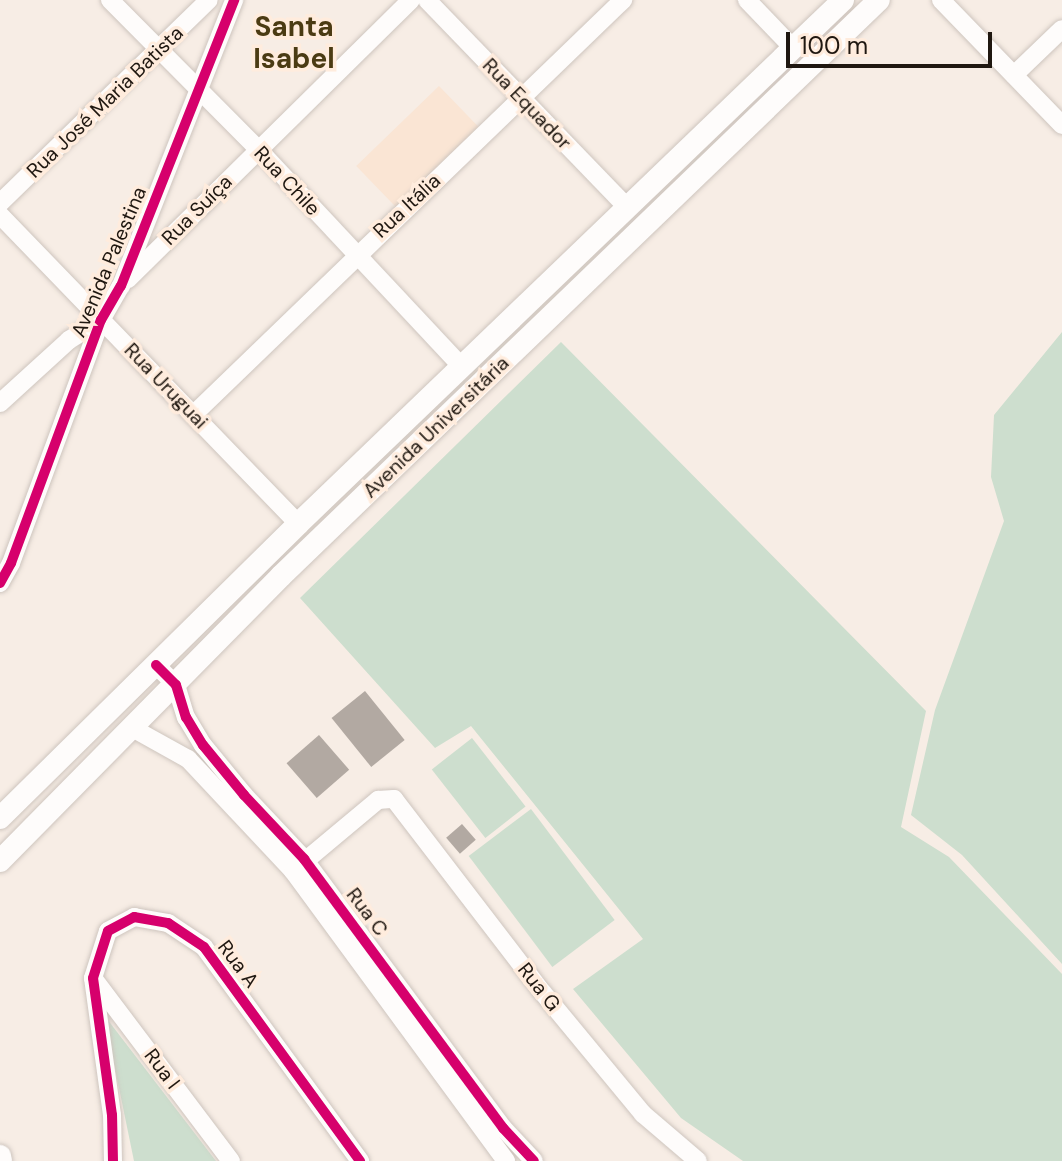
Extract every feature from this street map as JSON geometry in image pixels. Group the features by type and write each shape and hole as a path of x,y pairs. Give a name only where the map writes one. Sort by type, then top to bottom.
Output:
{"main road":[{"name":"Avenida Universitária","path":"0,818 298,524 843,0"},
{"name":"Avenida Universitária","path":"0,861 134,729 208,650 879,0"},
{"path":"189,631 208,650"},
{"path":"22,796 38,803 44,819"}],"street":[{"name":"Rua Chile","path":"110,0 157,51 258,149 461,366"},
{"name":"Rua José Maria Batista","path":"0,203 209,0"},
{"name":"Avenida Palestina","path":"0,583 6,558 101,320 121,286 234,0"},
{"name":"Rua Suíça","path":"121,286 411,0"},
{"name":"Rua Equador","path":"427,0 627,207"},
{"name":"Rua Itália","path":"193,415 356,254 623,0"},
{"path":"747,0 793,48"},
{"path":"941,0 1062,125"},
{"path":"1014,75 1062,29"},
{"name":"Rua Uruguai","path":"0,215 298,524"},
{"path":"0,403 69,340 101,320"},
{"path":"156,665 176,685"},
{"name":"Rua C","path":"176,685 186,717 238,800"},
{"name":"Rua C","path":"134,729 188,759 238,800 262,825 299,865 428,1039 534,1161"},
{"path":"188,759 203,745"},
{"name":"Rua G","path":"299,865 378,800 394,799 543,993 643,1114 698,1161"},
{"name":"Rua A","path":"113,1161 112,1115 93,978 108,931 134,917 168,923 204,947 360,1161"},
{"name":"Rua I","path":"93,978 231,1161"},
{"name":"Rua C","path":"428,1039 506,1161"}],"shaded area":[{"path":"439,86 479,127 396,207 356,166"}],"green space":[{"path":"1062,332 1062,964 962,855 911,815 935,710 1004,521 991,477 994,415"},
{"path":"561,342 926,711 901,827 949,857 1062,974 1062,1161 743,1161 681,1118 573,989 643,939 471,726 435,748 300,598"},
{"path":"472,738 526,807 485,838 432,769"},
{"path":"531,809 615,920 552,967 469,856"},
{"path":"104,1015 216,1161 134,1161"}],"building":[{"path":"365,691 405,740 371,767 332,718"},
{"path":"319,735 349,770 317,798 287,763"},
{"path":"462,824 476,840 460,854 446,838"}],"cycle path":[{"path":"0,583 11,563 101,320 121,286 234,0"},
{"path":"156,665 176,685 186,717 203,745 244,795 304,859 503,1128 534,1161"},
{"path":"113,1161 112,1115 93,978 108,931 134,917 168,923 204,947 360,1161"}],"district":[{"name":"Santa Isabel","path":"294,43"}]}
